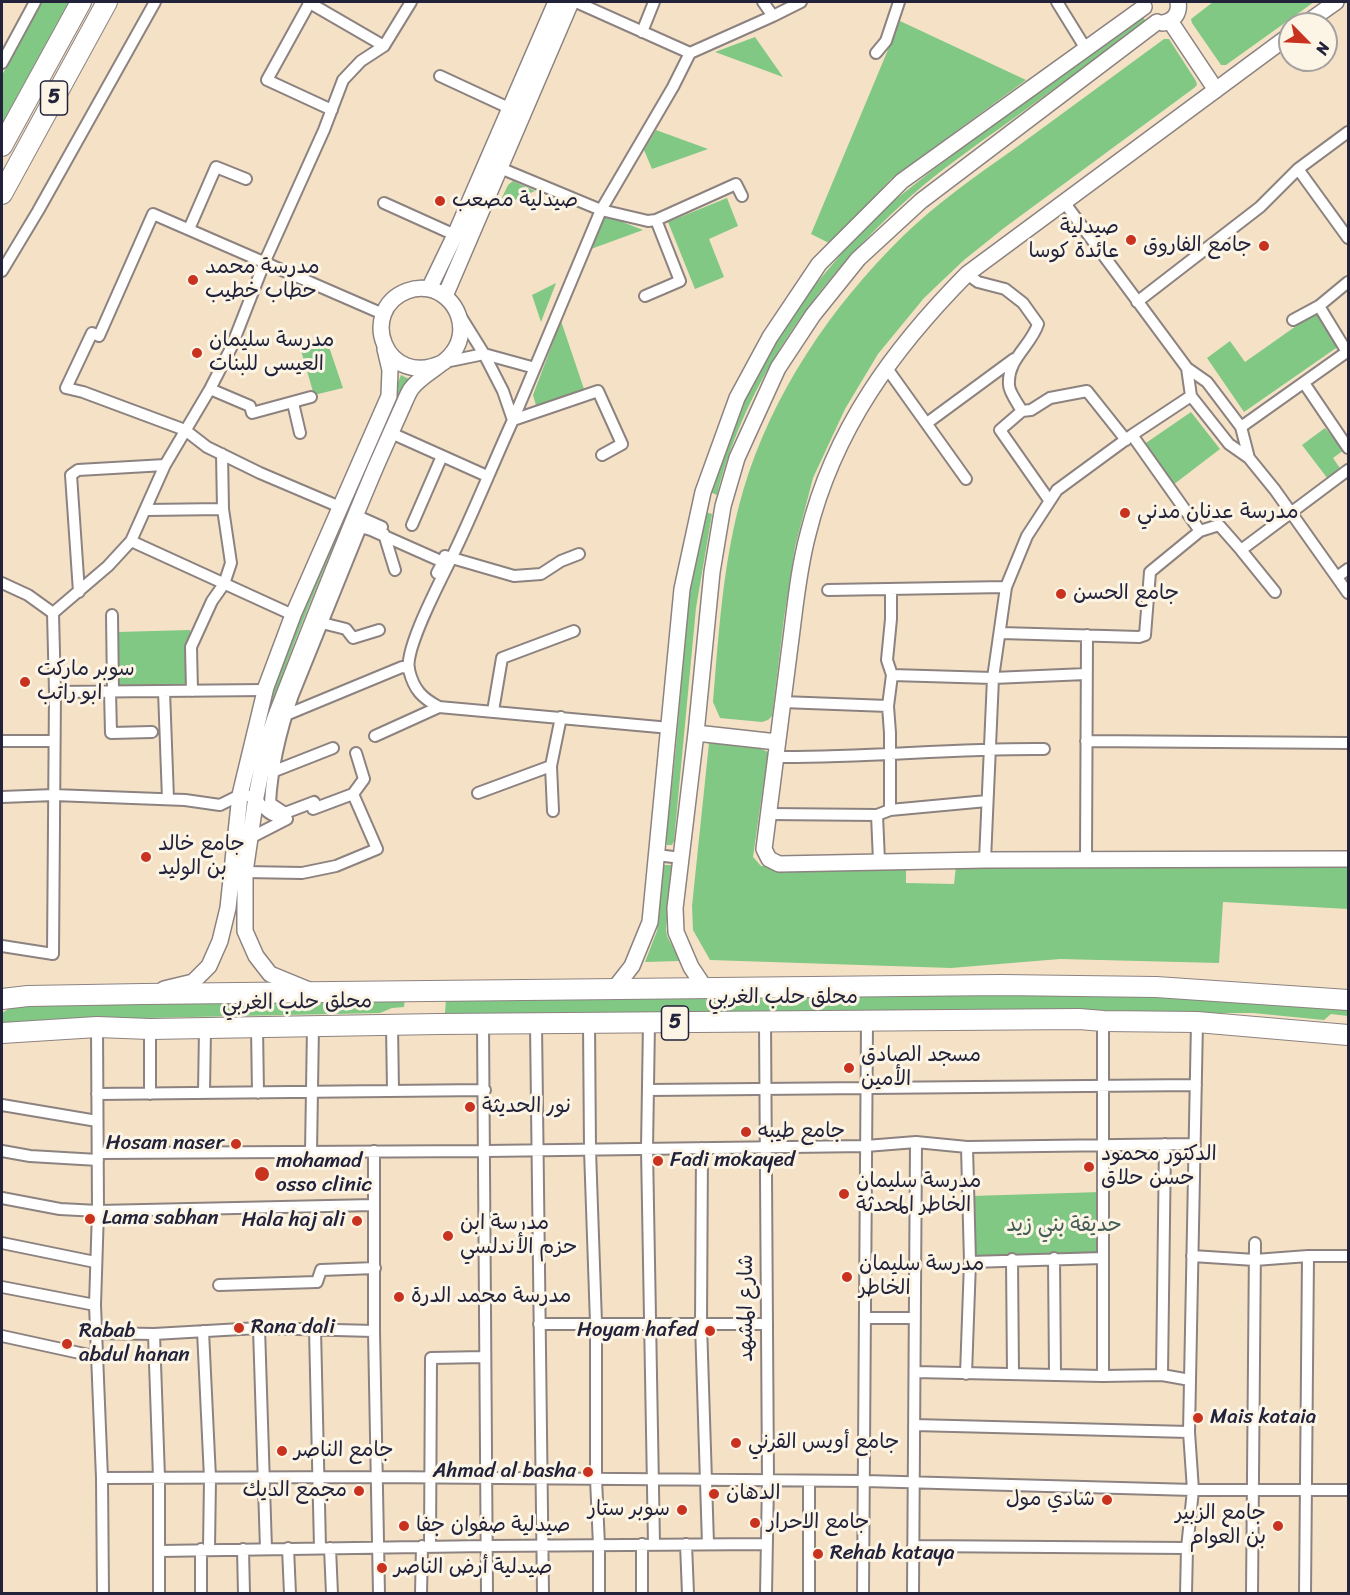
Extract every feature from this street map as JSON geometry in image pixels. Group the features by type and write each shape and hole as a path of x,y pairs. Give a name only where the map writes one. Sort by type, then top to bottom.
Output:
{"highway":[{"name":"5","path":"2,146 81,2"},
{"name":"5","path":"2,194 107,2"},
{"name":"محلق حلب الغربي","path":"4,1000 28,996 143,994 1001,985 1133,987 1343,998"},
{"path":"359,1026 383,1018 409,1017 421,1010 423,1004 420,997 413,991"},
{"name":"محلق حلب الغربي","path":"2,1033 97,1027 150,1029 1079,1019 1197,1022 1348,1035"}],"main road":[{"path":"429,289 455,235 556,2"},
{"path":"445,296 574,2"},
{"path":"1322,12 1336,2"},
{"path":"705,988 691,967 676,932 675,908 712,572 723,506 737,458 778,368 813,315 858,259 921,201 1178,12 1180,3"},
{"path":"614,989 632,966 650,922 682,589 701,501 737,398 770,337 819,264 902,181 1145,4 1149,18 1164,22 1215,90"},
{"path":"1278,44 967,274 932,309 886,367 866,398 833,462 808,534 797,588 764,849 767,856 779,864 985,860 1348,859"},
{"path":"143,994 193,982 209,966 220,941 243,836 248,796 265,690 293,615 389,396 390,370 381,333 383,314 397,296 418,288 429,289 445,296 458,312 461,325 460,339 454,352 411,389 355,515 274,718 248,796"},
{"path":"383,343 389,354 409,368 433,367 444,362"},
{"path":"701,501 723,506"},
{"path":"696,733 776,750"},
{"path":"243,836 245,931 256,956 272,975 314,992"}],"street":[{"path":"2,63 35,2"},
{"path":"2,271 61,171 155,2"},
{"path":"332,110 267,80 309,2 384,46"},
{"path":"53,613 131,541 165,465 231,348 265,261 343,80 361,61 384,46 411,2"},
{"path":"574,2 690,53"},
{"path":"642,32 654,2"},
{"path":"763,2 773,16"},
{"path":"439,708 421,697 409,668 412,652 427,609 513,420 601,210 673,87 690,53 801,2"},
{"path":"876,53 886,41 898,2"},
{"path":"1057,2 1086,49"},
{"path":"440,76 509,108"},
{"path":"1137,302 1260,207 1298,169 1348,132"},
{"path":"189,229 216,167 246,179"},
{"path":"500,168 601,210 648,221 656,220 736,184 742,196"},
{"path":"1298,169 1348,237"},
{"path":"1064,202 1187,368 1207,382 1241,427 1249,458"},
{"path":"384,203 455,235"},
{"path":"340,507 207,447 185,430 83,392 66,388 92,333 99,336 153,214 383,314"},
{"path":"645,296 680,281 656,220"},
{"path":"927,423 1014,359 1035,335 1038,324 1023,303 1005,289 978,282 967,274"},
{"path":"1293,320 1319,306 1348,282"},
{"path":"1241,427 1348,352 1319,306"},
{"path":"458,312 484,354 503,392 513,420"},
{"path":"444,362 484,354 535,368"},
{"path":"1014,359 1009,386 1022,411"},
{"path":"886,367 966,479"},
{"path":"1187,368 1191,396 1228,444 1249,458 1275,490 1348,593"},
{"path":"1304,384 1348,448"},
{"path":"210,388 250,406 252,413 311,397"},
{"path":"513,420 548,410 597,391 622,444 602,455"},
{"path":"1049,500 1000,430 1022,411 1030,410 1050,398 1087,391 1129,437 1200,531"},
{"path":"985,860 993,678 1006,587 1027,536 1057,490 1129,437 1191,396"},
{"path":"293,403 300,433"},
{"path":"391,433 488,476"},
{"path":"192,691 191,647 212,601 224,584 231,563 223,509 222,454"},
{"path":"412,525 442,456"},
{"path":"79,591 71,476 78,470 165,465"},
{"path":"1241,550 1348,470"},
{"path":"146,510 223,509"},
{"path":"355,515 442,562 425,599 427,609"},
{"path":"1000,633 1139,637 1145,635 1150,572 1200,531 1219,525 1275,592"},
{"path":"317,807 314,801 285,813 270,803 272,772 286,715 361,527 383,532 451,559 514,576 541,574 561,561 579,554"},
{"path":"383,532 395,570"},
{"path":"131,541 293,615"},
{"path":"1337,577 1348,569"},
{"path":"2,584 28,595 53,613"},
{"path":"828,590 1006,587"},
{"path":"890,810 888,706 891,675 887,660 891,589"},
{"path":"2,946 53,954 55,692 53,613"},
{"path":"112,615 111,733 152,732"},
{"path":"322,622 346,629 353,638 379,630"},
{"path":"493,711 502,658 574,631"},
{"path":"1086,860 1087,635"},
{"path":"286,715 402,667 409,668"},
{"path":"891,675 993,678 1086,675"},
{"path":"55,692 265,690"},
{"path":"164,691 168,799"},
{"path":"782,702 888,706"},
{"path":"375,736 439,708 670,728"},
{"path":"554,811 551,766 561,717"},
{"path":"2,741 54,741"},
{"path":"1086,741 1348,743"},
{"path":"272,772 333,748"},
{"path":"776,750 839,758 989,748 1044,749"},
{"path":"220,805 229,812 243,836 353,794 364,779 356,753"},
{"path":"478,793 551,766"},
{"path":"245,872 302,873 336,866 377,849 353,794"},
{"path":"2,798 54,795 168,799 220,805 248,796 273,817 285,819"},
{"path":"769,814 877,815 890,810 987,801"},
{"path":"877,815 879,861"},
{"path":"657,855 681,858"},
{"path":"863,1593 867,1021"},
{"path":"1103,1021 1103,1376"},
{"name":"شارع المشهد","path":"765,1022 768,1481 766,1593"},
{"path":"1186,1593 1187,1548 1193,1490 1189,1432 1197,1022"},
{"path":"589,1023 599,1593"},
{"path":"649,1023 647,1149 654,1544"},
{"path":"483,1024 486,1151 487,1593"},
{"path":"536,1024 543,1593"},
{"path":"392,1025 393,1091"},
{"path":"311,1152 313,1026"},
{"path":"97,1027 98,1211 95,1305 102,1478 103,1593"},
{"path":"256,1027 258,1093"},
{"path":"204,1093 205,1028"},
{"path":"150,1029 150,1094"},
{"path":"649,1090 1196,1085"},
{"path":"98,1095 485,1090"},
{"path":"2,1105 97,1121"},
{"path":"2,1151 30,1156 98,1156 866,1146 916,1142 967,1147 1194,1144"},
{"path":"913,1593 916,1142"},
{"path":"1162,1375 1165,1144"},
{"path":"966,1374 970,1262 967,1147"},
{"path":"702,1148 701,1323 708,1544"},
{"path":"374,1151 374,1330 379,1593"},
{"path":"2,1198 60,1209 98,1211 374,1205"},
{"path":"2,1243 95,1262"},
{"path":"1252,1593 1256,1243"},
{"path":"1192,1256 1255,1260 1348,1256"},
{"path":"1305,1593 1308,1256"},
{"path":"1054,1258 1055,1374"},
{"path":"970,1262 1103,1258"},
{"path":"1012,1259 1013,1374"},
{"path":"219,1285 316,1282 321,1270 375,1268"},
{"path":"2,1287 95,1305"},
{"path":"865,1318 915,1318"},
{"path":"539,1324 767,1324"},
{"path":"96,1334 154,1334 259,1328 374,1330"},
{"path":"259,1328 266,1549"},
{"path":"315,1329 319,1477 325,1548 332,1593"},
{"path":"201,1593 210,1478 203,1331"},
{"path":"154,1334 159,1478 159,1593"},
{"path":"2,1336 98,1357"},
{"path":"421,1593 431,1478 431,1358 485,1357"},
{"path":"915,1372 1162,1375 1190,1380"},
{"path":"914,1425 1189,1432"},
{"path":"102,1478 865,1480 1193,1490 1348,1490"},
{"path":"809,1481 809,1593"},
{"path":"642,1544 642,1593"},
{"path":"686,1544 687,1593"},
{"path":"159,1551 486,1545 768,1544"},
{"path":"913,1546 1187,1548"},
{"path":"288,1548 290,1593"},
{"path":"243,1549 244,1593"}],"green space":[{"path":"42,2 71,2 2,128 2,75"},
{"path":"1213,2 1314,2 1300,12 1278,12 1278,28 1226,65 1221,65 1191,19"},
{"path":"1142,15 1146,22 925,184 868,237 839,269 812,302 765,375 745,414 729,454 717,495 710,492 738,409 777,336 808,293 849,245 886,207 934,169"},
{"path":"900,21 1026,80 891,179 831,244 811,234"},
{"path":"755,37 783,77 715,52"},
{"path":"1164,39 1169,39 1197,85 964,260 924,298 878,354 845,409 813,478 795,547 772,716 762,722 720,718 713,702 717,649 736,517 755,455 770,420 807,353 852,292 916,224 971,180"},
{"path":"656,130 708,149 652,169 644,150"},
{"path":"513,181 535,191 497,208 508,185"},
{"path":"727,198 738,226 709,239 724,277 695,289 668,222"},
{"path":"610,217 643,230 591,249 604,218"},
{"path":"556,283 541,322 532,295"},
{"path":"1316,312 1339,346 1244,412 1207,358 1230,341 1245,362"},
{"path":"561,321 584,389 537,409 533,395"},
{"path":"327,341 343,388 314,395 300,347"},
{"path":"401,375 409,379 397,397 296,638 274,700 254,784 250,784 276,677"},
{"path":"1191,412 1220,449 1173,485 1143,445"},
{"path":"1325,428 1344,450 1333,458 1344,474 1331,483 1302,445"},
{"path":"706,512 712,514 696,608 674,841 672,845 667,845 689,595"},
{"path":"190,630 190,685 118,687 117,632"},
{"path":"712,741 755,746 768,752 753,857 761,866 906,865 906,883 954,884 956,866 1348,864 1348,909 1223,902 1219,963 1060,959 951,968 710,960 693,930 692,906 709,743"},
{"path":"664,865 672,865 667,936 680,961 645,962 657,931"},
{"path":"1105,994 1199,997 1348,1007 1348,1016 1331,1014 1324,1020 1253,1013 445,1013 446,999"},
{"path":"405,998 404,1007 392,1008 380,1013 99,1019 2,1025 2,1013 13,1006"},
{"name":"حديقة بني زيد","path":"1101,1192 1101,1257 972,1261 971,1196"}],"place":[{"name":"صيدلية مصعب","path":"440,201"},
{"name":"صيدلية عائدة كوسا","path":"1131,240"},
{"name":"جامع الفاروق","path":"1264,246"},
{"name":"مدرسة محمد حطاب خطيب","path":"193,280"},
{"name":"مدرسة سليمان العيسى للبنات","path":"197,353"},
{"name":"مدرسة عدنان مدني","path":"1125,513"},
{"name":"جامع الحسن","path":"1061,594"},
{"name":"سوبر ماركت ابو راتب","path":"25,682"},
{"name":"جامع خالد بن الوليد","path":"146,857"},
{"name":"مسجد الصادق الأمين","path":"849,1068"},
{"name":"نور الحديثة","path":"470,1107"},
{"name":"جامع طيبه","path":"746,1132"},
{"name":"Hosam naser","path":"236,1144"},
{"name":"Fadi mokayed","path":"658,1161"},
{"name":"الدكتور محمود حسن حلاق","path":"1089,1167"},
{"name":"mohamad osso clinic","path":"262,1174"},
{"name":"مدرسة سليمان الخاطر المحدثة","path":"844,1194"},
{"name":"Lama sabhan","path":"90,1219"},
{"name":"Hala haj ali","path":"357,1221"},
{"name":"مدرسة ابن حزم الأندلسي","path":"448,1236"},
{"name":"مدرسة سليمان الخاطر","path":"847,1277"},
{"name":"مدرسة محمد الدرة","path":"399,1297"},
{"name":"Rana dali","path":"239,1328"},
{"name":"Hoyam hafed","path":"710,1331"},
{"name":"Rabab abdul hanan","path":"67,1344"},
{"name":"Mais kataia","path":"1198,1418"},
{"name":"جامع أويس القرني","path":"736,1443"},
{"name":"جامع الناصر","path":"282,1451"},
{"name":"Ahmad al basha","path":"588,1472"},
{"name":"مجمع الديك","path":"359,1491"},
{"name":"الدهان","path":"714,1494"},
{"name":"شادي مول","path":"1107,1500"},
{"name":"سوبر ستار","path":"682,1510"},
{"name":"جامع الاحرار","path":"755,1523"},
{"name":"صيدلية صفوان جفا","path":"404,1526"},
{"name":"جامع الزبير بن العوام","path":"1278,1526"},
{"name":"Rehab kataya","path":"818,1554"},
{"name":"صيدلية أرض الناصر","path":"382,1568"}]}
